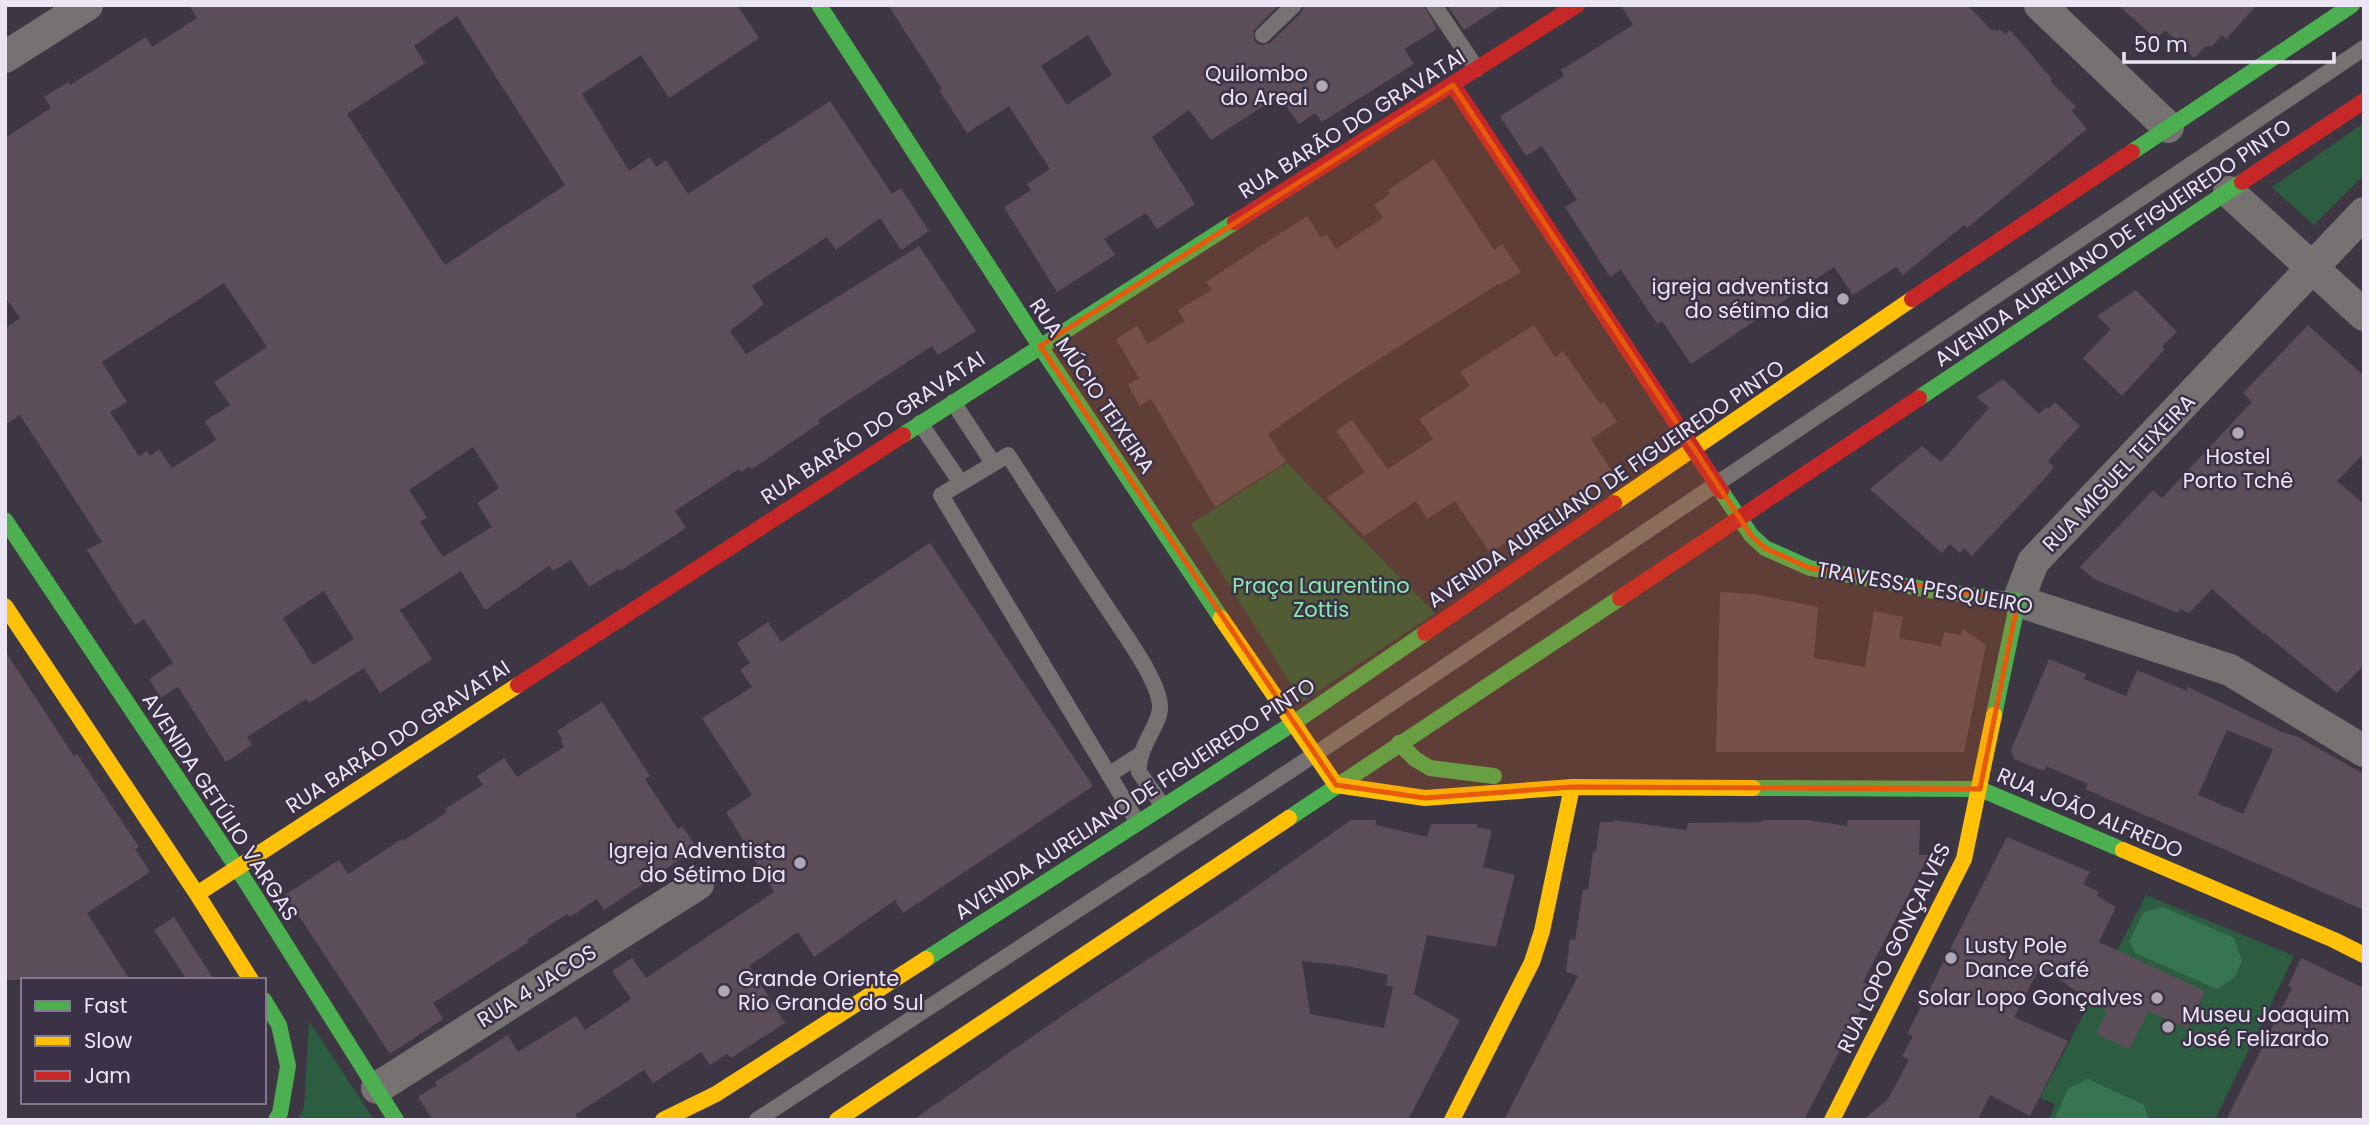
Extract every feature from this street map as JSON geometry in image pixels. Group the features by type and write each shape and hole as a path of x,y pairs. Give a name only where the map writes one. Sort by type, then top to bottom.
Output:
{"street":[{"path":"5,57 87,5"},
{"name":"RUA MÚCIO TEIXEIRA","path":"819,5 1040,345 1292,724 1336,785"},
{"name":"RUA BARÃO DO GRAVATAI","path":"197,894 236,866 1040,345 1577,5"},
{"path":"2040,5 2168,127"},
{"name":"AVENIDA AURELIANO DE FIGUEIREDO PINTO","path":"663,1120 716,1094 1292,724 2168,127 2352,5"},
{"name":"TRAVESSA PESQUEIRO","path":"1453,85 1693,450 1751,534 1765,548 1811,568 1929,590 2018,601 2230,670 2364,751"},
{"name":"AVENIDA AURELIANO DE FIGUEIREDO PINTO","path":"836,1120 2364,101"},
{"path":"2230,192 2364,315"},
{"name":"RUA MIGUEL TEIXEIRA","path":"1980,789 2018,601 2033,562 2364,213"},
{"name":"AVENIDA GETÚLIO VARGAS","path":"5,520 236,866 397,1120"},
{"path":"5,606 197,894 250,978"},
{"name":"RUA JOÃO ALFREDO","path":"1399,743 1415,759 1430,768 1572,787"},
{"name":"RUA JOÃO ALFREDO","path":"1336,785 1425,797 1572,787 1980,789 2364,955"},
{"path":"1452,1120 1532,962 1542,931 1572,787"},
{"name":"RUA LOPO GONÇALVES","path":"1832,1120 1965,859 1980,789"},
{"name":"RUA 4 JACOS","path":"376,1088 698,884"},
{"path":"266,1003 279,1024 288,1066 280,1113 276,1120"}],"lane":[{"path":"1263,35 1294,5"},
{"path":"1434,5 1477,69"},
{"path":"757,1120 1314,755 2364,48"},
{"path":"953,402 993,463"},
{"path":"920,423 961,483"},
{"path":"1138,823 941,495 1008,455 1138,656 1158,694 1161,710 1145,741 1139,772 1163,806"},
{"path":"1110,774 1141,754"}],"highlighted area":[{"path":"1453,85 1751,535 1765,548 1810,568 2018,601 1980,789 1572,787 1425,798 1336,785 1040,346"}],"green space":[{"path":"2364,123 2364,175 2314,225 2272,187"},
{"name":"Praça Laurentino Zottis","path":"1287,463 1435,613 1302,702 1191,524"},
{"name":"Museu Joaquim José Felizardo","path":"2146,895 2294,956 2215,1120 2049,1120 2055,1104 2040,1098"},
{"path":"2163,907 2234,938 2242,961 2235,977 2217,989 2135,953 2129,941 2144,912"},
{"path":"309,1021 374,1120 297,1120 304,1108"},
{"path":"2088,1079 2144,1105 2149,1120 2054,1120 2068,1089"}],"building":[{"path":"189,5 737,5 759,38 669,98 641,55 582,94 629,171 650,157 656,167 666,160 688,194 830,101 892,194 901,188 929,231 901,250 880,218 836,250 827,237 752,286 764,304 730,331 746,354 919,246 976,331 938,355 932,346 818,420 820,423 752,469 750,466 741,472 739,469 675,511 686,528 620,571 618,569 589,587 571,560 553,571 549,566 485,610 461,571 400,610 432,659 380,693 364,668 309,703 306,699 247,737 252,745 226,762 178,687 161,698 149,679 173,663 144,619 135,625 87,550 102,542 20,415 5,425 5,328 20,318 5,297 5,138 51,108 44,97 68,82 70,85 146,37 152,47 197,18","holes":["457,16 565,185 445,265 347,114 425,63 414,46","224,283 267,347 214,382 230,405 205,421 216,440 172,468 159,449 150,456 147,451 139,456 110,412 127,402 102,362","473,447 499,488 477,503 492,527 443,557 420,522 427,517 409,490","324,591 354,639 313,665 283,618"]},
{"path":"888,5 1279,5 1253,31 1255,42 1261,45 1270,43 1301,13 1304,5 1424,5 1437,29 1404,49 1414,64 1322,122 1315,113 1299,124 1279,96 1211,140 1189,110 1152,137 1195,204 1157,229 1146,213 1104,239 1115,255 1057,292 1004,207 1031,190 1027,184 1050,169 1009,106 967,133 939,90 942,89","holes":["1088,35 1112,75 1067,105 1041,66"]},
{"path":"1447,5 1503,5 1464,30"},
{"path":"1621,5 1967,5 1992,31 1999,29 2005,34 2010,30 2052,79 2050,81 2076,107 2072,111 2087,129 1967,228 1964,225 1903,275 1896,267 1853,295 1834,267 1691,364 1662,321 1657,324 1621,270 1610,277 1565,207 1577,200 1542,146 1526,156 1500,116 1564,76 1561,70 1633,25"},
{"path":"2118,5 2257,5 2226,39 2222,35 2212,46 2206,46 2194,58 2165,30 2156,39"},
{"path":"1434,159 1494,250 1502,244 1521,272 1346,380 1268,434 1286,462 1215,507 1151,399 1140,406 1128,385 1139,378 1116,339 1137,326 1148,344 1185,321 1178,310 1212,290 1206,282 1307,216 1321,238 1327,235 1336,249 1383,218 1374,205 1390,194 1388,190"},
{"path":"2136,290 2177,332 2162,346 2165,349 2122,396 2083,358 2111,329 2097,316"},
{"path":"1534,325 1555,357 1563,351 1600,404 1604,402 1617,422 1591,439 1612,471 1490,553 1455,501 1427,519 1416,501 1364,536 1327,498 1365,472 1336,431 1352,420 1388,469 1433,439 1419,419 1470,386 1460,372"},
{"path":"2308,325 2364,376 2364,453 2337,481 2364,504 2364,665 2337,693 2212,589 2189,613 2180,609 2178,613 2094,579 2080,567 2153,490 2162,498 2252,402 2243,393"},
{"path":"2003,379 2039,414 2055,402 2080,426 2048,461 2054,467 2048,475 1972,556 1964,548 1960,553 1950,544 1942,553 1870,489 1922,446 1941,462 1989,408 1977,397"},
{"path":"930,543 1093,786 903,913 895,900 814,957 798,932 749,966 785,1023 731,1058 727,1054 710,1065 701,1052 653,1083 644,1070 576,1114 577,1120 433,1120 418,1097 437,1085 435,1082 508,1035 518,1052 576,1016 585,1030 631,999 612,971 632,958 646,978 774,892 726,812 752,795 702,718 752,687 740,670 750,663 737,643 768,622 781,642"},
{"path":"1720,592 1754,594 1818,607 1814,658 1865,667 1874,611 1903,617 1899,638 1941,646 1944,632 1961,635 1963,629 1986,645 1964,752 1716,752"},
{"path":"5,651 74,756 77,754 139,847 135,849 150,872 87,913 129,978 5,980"},
{"path":"2049,659 2086,674 2084,679 2126,696 2137,670 2187,691 2188,687 2298,737 2364,774 2364,910 2085,789 2088,784 2046,766 2044,771 2014,759 2011,750","holes":["2227,730 2273,749 2243,814 2198,795"]},
{"path":"602,702 650,776 645,779 678,829 682,826 697,848 604,910 597,899 570,917 567,914 527,940 529,942 433,1003 443,1019 390,1054 285,895 339,860 348,874 402,839 403,841 447,812 445,809 483,785 477,776 504,758 517,777 564,747 557,731"},
{"path":"1351,820 1376,820 1375,825 1427,837 1431,824 1477,824 1477,827 1492,830 1483,867 1515,875 1496,947 1427,935 1414,994 1460,1020 1408,1120 913,1120 1066,1013 1229,906","holes":["1302,961 1347,966 1388,975 1386,986 1393,987 1384,1028 1310,1014"]},
{"path":"1614,820 1686,830 1688,823 1809,820 1847,826 1848,820 1920,820 1919,855 1929,855 1863,982 1873,987 1804,1120 1504,1120 1578,976 1566,972 1570,939 1575,940 1583,890 1588,890 1600,822"},
{"path":"2007,837 2090,872 2083,884 2099,892 2097,896 2116,907 2099,942 2205,991 2188,1029 2148,1011 2130,1049 2096,1034 2107,1011 2040,967 2014,1017 2068,1041 2030,1116 1990,1095 1978,1120 1863,1120 1888,1099 1909,1060 1902,1056 1913,1036 1907,1034"},
{"path":"174,917 213,978 186,978 154,930"},
{"path":"2301,958 2364,988 2364,1120 2226,1120 2292,988 2288,986"}],"traffic: fast":[{"path":"819,5 1040,346 1221,618"},
{"path":"2132,152 2352,5"},
{"path":"1919,398 2242,182"},
{"path":"903,435 1235,222"},
{"path":"1721,491 1751,535 1765,548 1810,568 1929,590 2018,601 1994,715"},
{"path":"5,520 236,866 396,1120"},
{"path":"1289,818 1620,598"},
{"path":"926,959 1292,724 1425,633"},
{"path":"1399,743 1415,759 1430,768 1494,776"},
{"path":"1753,788 1980,789 2123,850"},
{"path":"266,1003 279,1025 288,1066 280,1113 276,1120"}],"traffic: slow":[{"path":"1614,503 1912,299"},
{"path":"5,606 197,894 250,978"},
{"path":"1221,618 1336,785"},
{"path":"197,894 518,685"},
{"path":"1832,1120 1964,859 1994,715"},
{"path":"1336,785 1425,798 1572,787 1753,788"},
{"path":"1452,1120 1532,962 1542,931 1572,787"},
{"path":"837,1120 1289,818"},
{"path":"2123,850 2364,955"},
{"path":"663,1120 716,1094 926,959"}],"traffic: jam":[{"path":"1235,222 1577,5"},
{"path":"1453,85 1721,491"},
{"path":"2242,182 2364,101"},
{"path":"1912,299 2132,152"},
{"path":"1620,598 1919,398"},
{"path":"518,685 903,435"},
{"path":"1425,633 1614,503"}],"place":[{"name":"Quilombo do Areal","path":"1322,86"},
{"name":"igreja adventista do sétimo dia","path":"1843,299"},
{"name":"Hostel Porto Tchê","path":"2238,433"},
{"name":"Igreja Adventista do Sétimo Dia","path":"800,863"},
{"name":"Lusty Pole Dance Café","path":"1951,958"},
{"name":"Grande Oriente Rio Grande do Sul","path":"724,991"},
{"name":"Solar Lopo Gonçalves","path":"2157,998"},
{"name":"Museu Joaquim José Felizardo","path":"2168,1027"}]}
